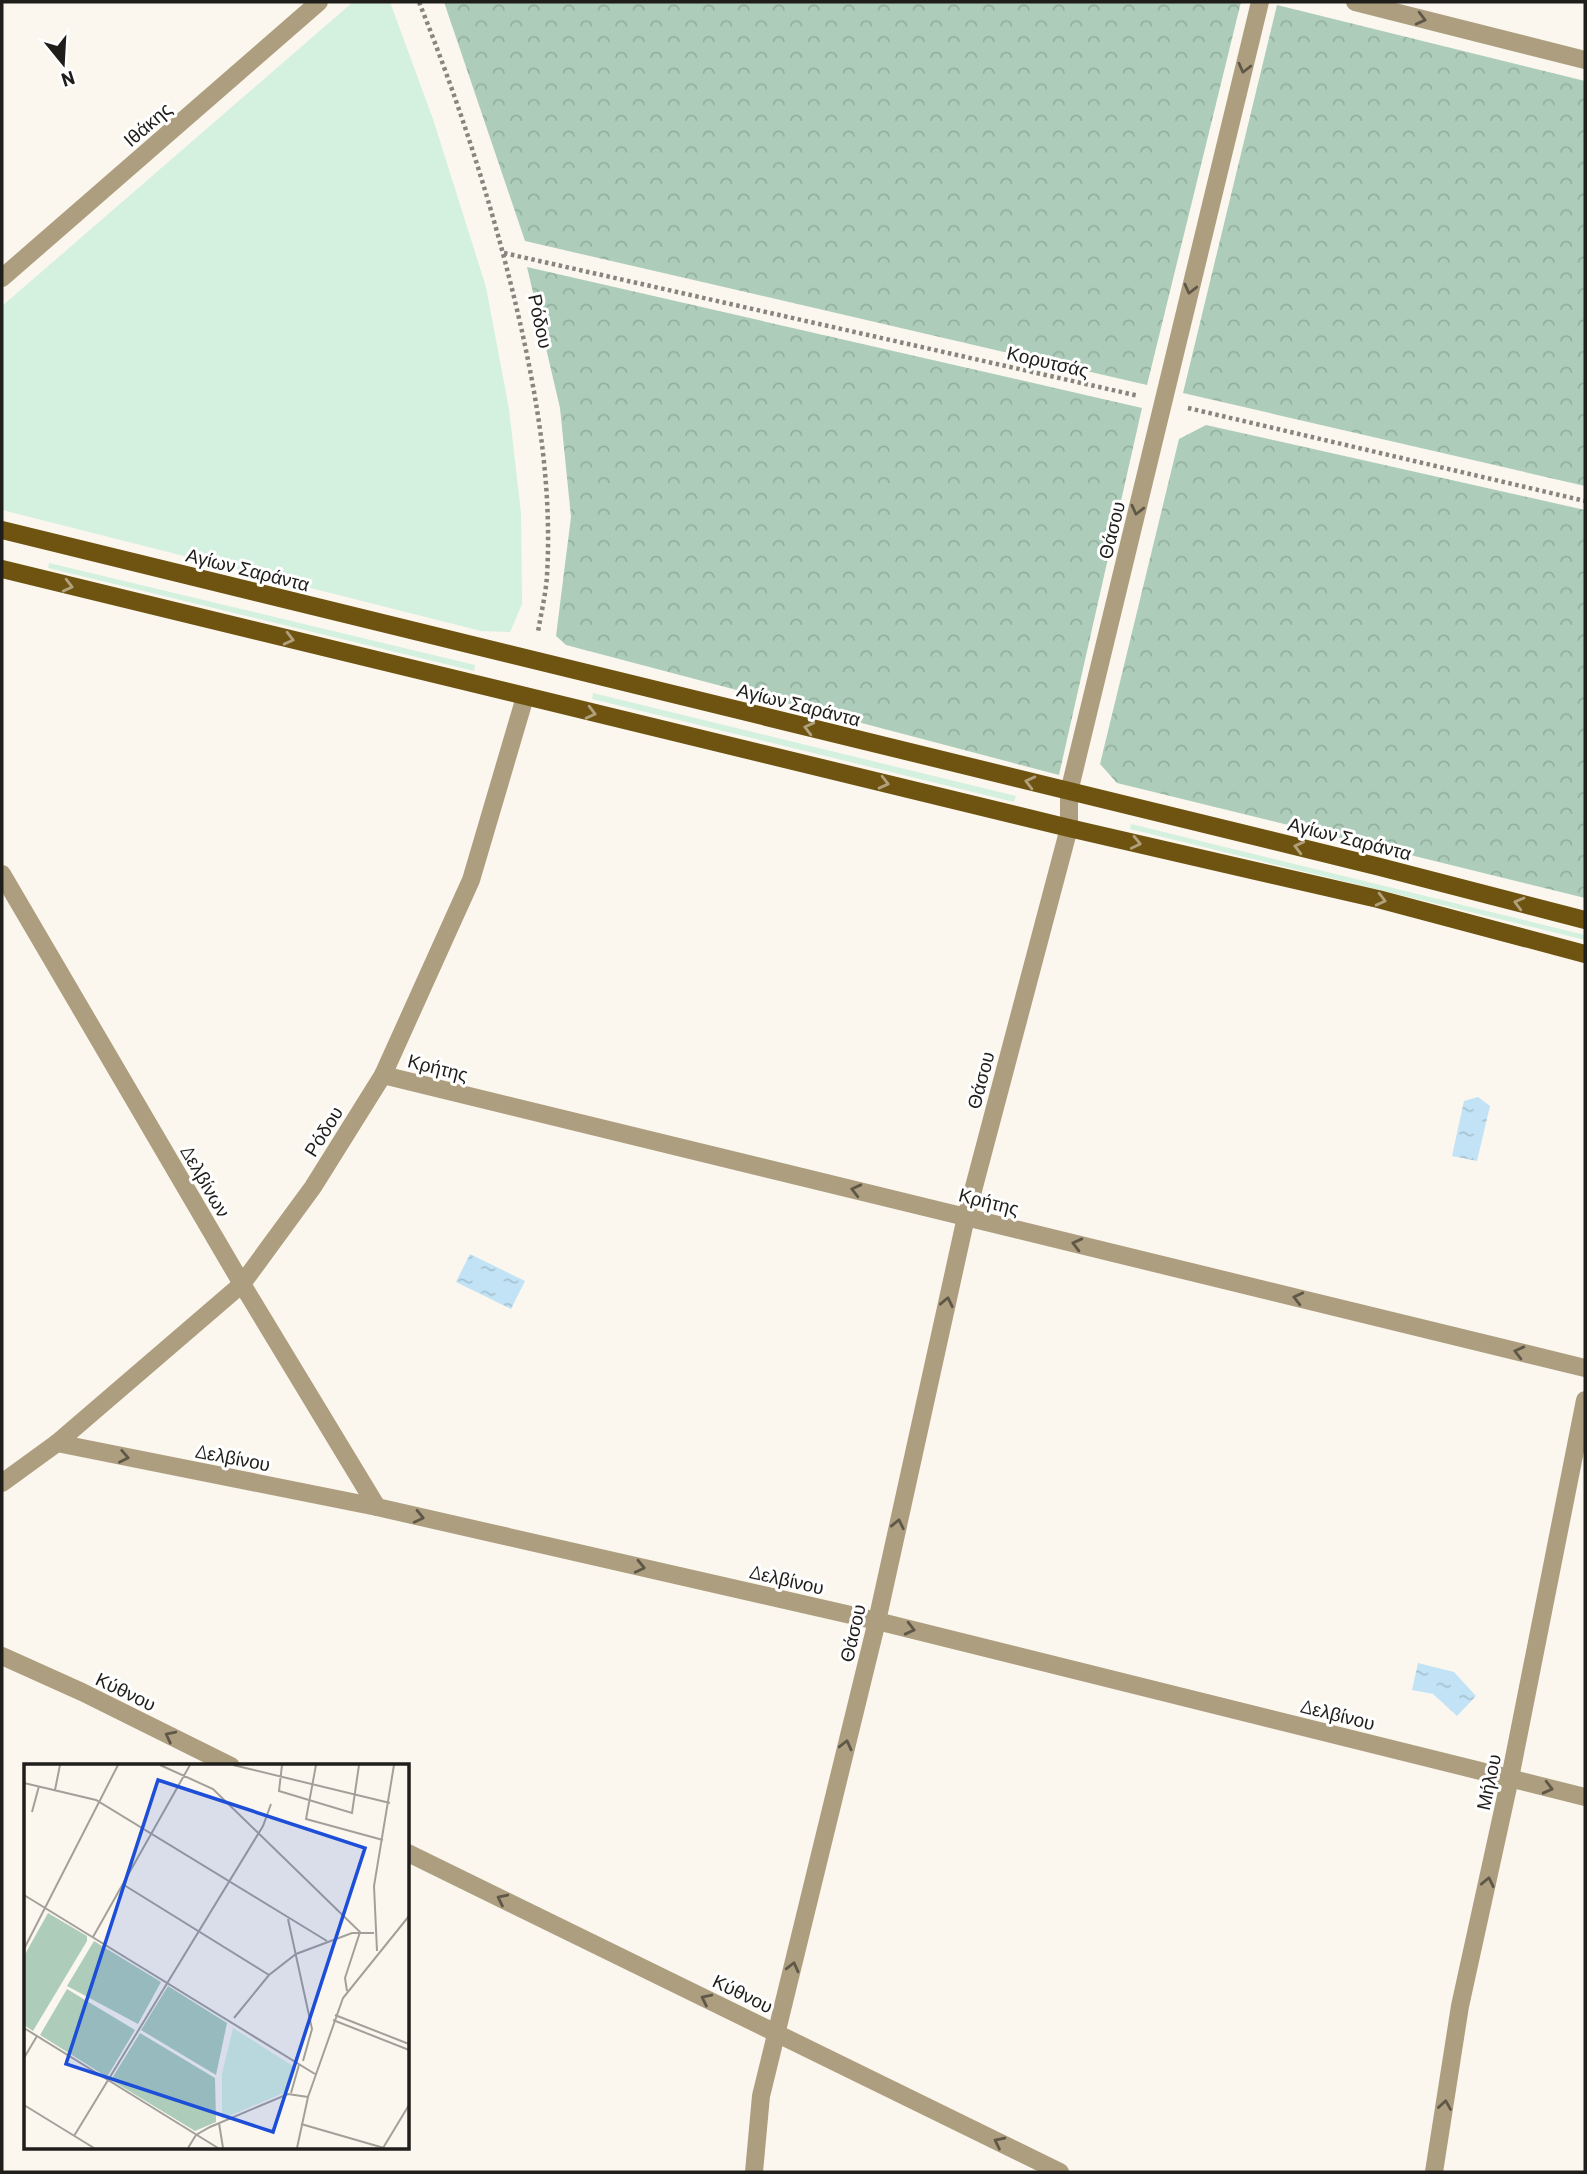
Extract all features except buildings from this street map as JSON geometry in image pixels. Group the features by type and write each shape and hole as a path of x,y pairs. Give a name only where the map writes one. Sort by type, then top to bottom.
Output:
{"main road":[{"name":"Αγίων Σαράντα","path":"2,530 1380,867 1585,920"},
{"path":"2,569 1069,828 1378,899 1585,954"}],"street":[{"name":"Ιθάκης","path":"2,278 319,2"},
{"name":"Θάσου","path":"754,2172 761,2096 877,1620 966,1217 1069,828 1069,792 1260,2"},
{"path":"1355,2 1585,60"},
{"name":"Ρόδου","path":"2,1483 57,1443 242,1284 313,1187 383,1075 471,880 525,697"},
{"name":"Δελβίνων","path":"2,874 242,1284 377,1507"},
{"name":"Κρήτης","path":"383,1075 1585,1368"},
{"name":"Μήλου","path":"1434,2172 1460,2006 1510,1778 1585,1400"},
{"name":"Δελβίνου","path":"57,1443 377,1507 877,1620 1585,1797"},
{"name":"Κύθνου","path":"2,1656 82,1692 227,1764"},
{"name":"Κύθνου","path":"410,1854 1060,2172"}],"path":[{"name":"Ρόδου","path":"419,2 449,78 504,253 536,398 548,499 547,576 533,661"},
{"name":"Κορυτσάς","path":"504,253 1163,402 1585,501"}],"green space":[{"path":"353,2 390,2 434,122 486,287 509,409 521,513 522,604 510,632 481,631 2,510 2,306"},
{"path":"444,2 1241,2 1147,385 525,241"},
{"path":"1277,5 1585,81 1585,486 1183,393"},
{"path":"527,267 1142,408 1059,775 566,645 556,636 571,517 560,408"},
{"path":"1206,425 1585,510 1585,898 1117,783 1100,764 1179,439"},
{"path":"49,563 475,665 474,671 48,568"},
{"path":"593,693 1016,796 1014,802 592,699"},
{"path":"1131,824 1585,935 1585,940 1130,829"}],"water":[{"path":"1478,1097 1490,1106 1477,1161 1452,1156 1464,1101"},
{"path":"470,1254 525,1281 511,1309 456,1282"},
{"path":"1418,1663 1454,1672 1476,1696 1457,1716 1433,1694 1412,1690"}]}
